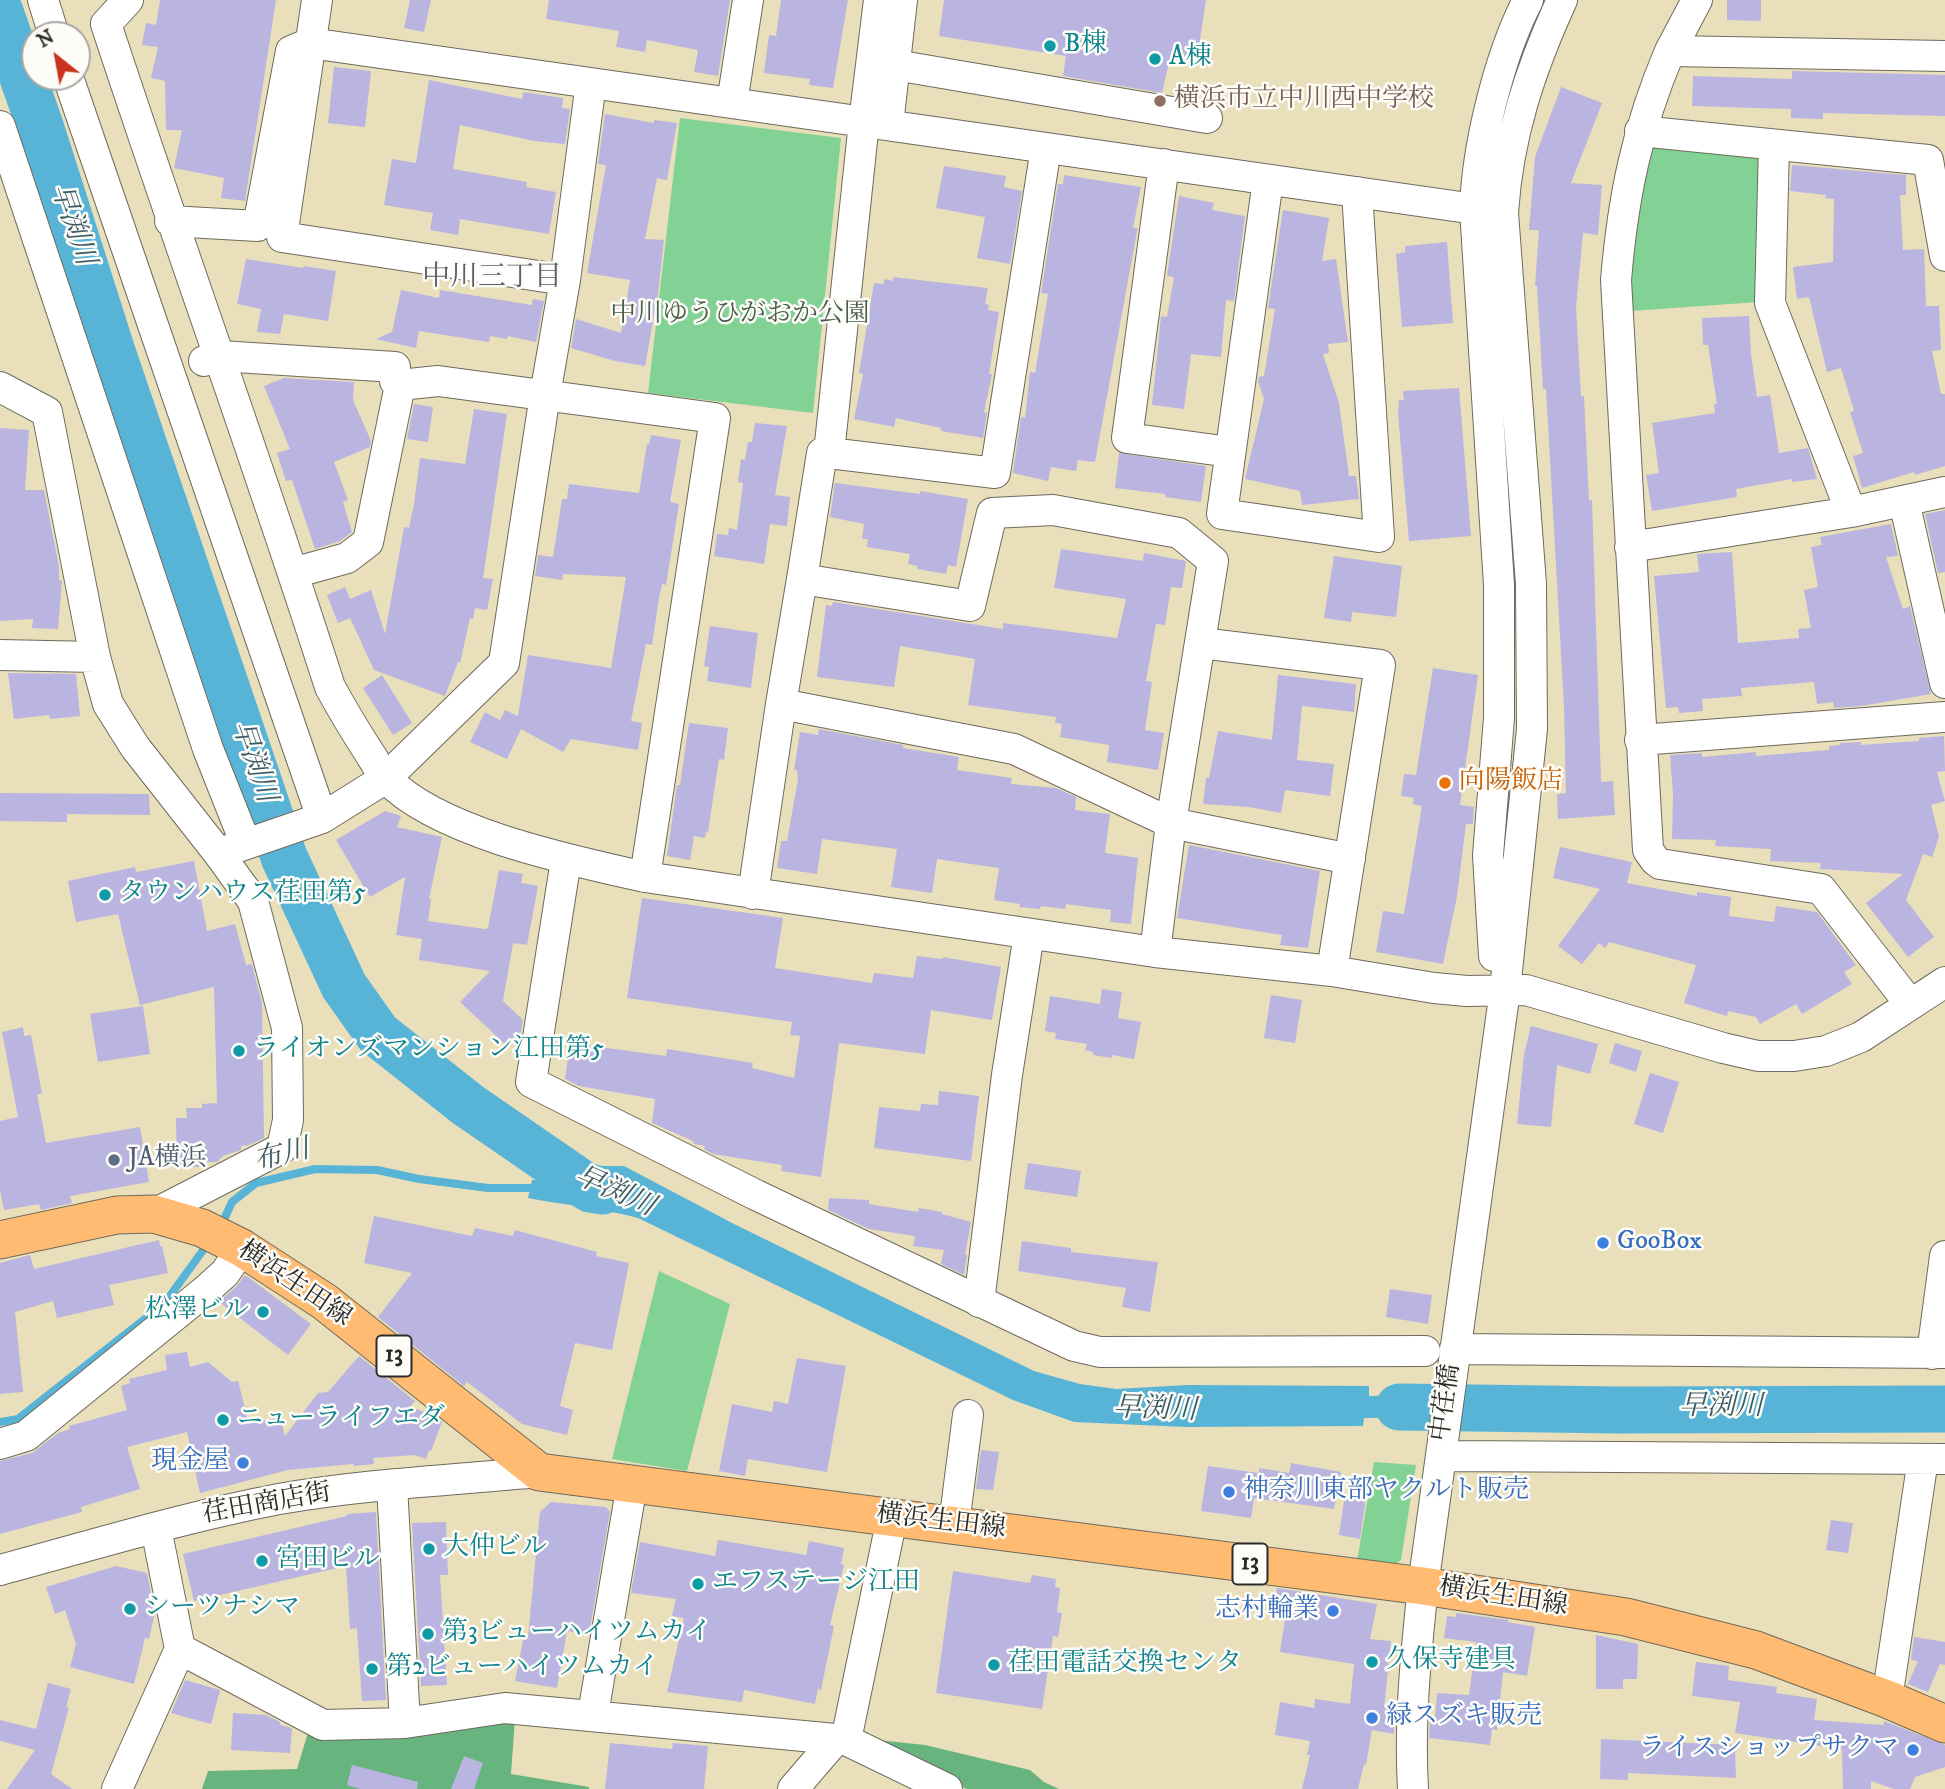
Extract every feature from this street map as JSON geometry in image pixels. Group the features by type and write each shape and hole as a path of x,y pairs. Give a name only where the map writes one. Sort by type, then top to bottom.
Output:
{"main road":[{"name":"横浜生田線","path":"0,1240 117,1215 154,1214 202,1228 242,1248 325,1302 539,1472 1423,1586 1626,1617 1756,1650 1887,1699 1945,1724"}],"street":[{"path":"43,0 50,21"},
{"path":"128,0 106,24 212,358 293,573 330,688 386,778 409,797 440,816 566,860 645,877 1030,934 1332,971 1434,988 1467,991 1526,990 1758,1056 1794,1056 1826,1051 1861,1037 1945,982"},
{"path":"317,0 282,237 565,280"},
{"path":"732,103 748,0"},
{"path":"829,453 876,123 880,0"},
{"path":"876,123 895,65 902,0"},
{"path":"1489,211 1476,188 1487,127 1502,66 1528,0"},
{"path":"1505,990 1494,954 1488,855 1499,718 1499,585 1489,211 1524,93 1562,0"},
{"path":"1697,0 1653,90 1640,131 1623,206 1616,280 1646,844 1660,864 1821,889 1910,1004"},
{"path":"170,221 258,226 290,51 310,43 1489,211"},
{"path":"1670,51 1945,56"},
{"path":"895,65 1207,118"},
{"path":"236,843 322,817 386,778 504,663 565,280 591,83"},
{"path":"73,91 322,817"},
{"path":"0,126 208,749 287,1028 288,1120 282,1148 154,1214"},
{"path":"1640,131 1928,160 1945,256"},
{"path":"1774,146 1770,303 1851,512"},
{"path":"753,894 780,704 822,453 995,472 1046,148"},
{"path":"1164,164 1127,438 1230,452"},
{"path":"1268,180 1222,514 1380,537 1357,192"},
{"path":"212,358 395,367 395,381 400,385 439,381 715,418 645,877"},
{"path":"293,573 347,558 368,542 400,385"},
{"path":"0,387 47,412 95,657 108,704 135,747 236,843"},
{"path":"1630,547 1851,512 1945,492"},
{"path":"1904,501 1945,683"},
{"path":"802,579 971,606 992,513 1053,510 1179,533 1213,561 1171,823 1155,951"},
{"path":"1201,643 1380,664 1332,971"},
{"path":"0,655 95,657"},
{"path":"780,704 1014,749 1171,823 1350,859"},
{"path":"1640,740 1945,717"},
{"path":"566,860 531,1082 756,1195 1074,1346 1100,1352 1425,1351"},
{"path":"979,1302 1007,1075 1030,934"},
{"name":"中荏橋","path":"1413,1789 1415,1663 1423,1586 1446,1456 1455,1349 1505,990"},
{"path":"0,1444 26,1436 205,1291 225,1273 242,1248"},
{"path":"1455,1349 1938,1354 1945,1256"},
{"path":"954,1524 968,1415"},
{"path":"1446,1456 1934,1459 1887,1699"},
{"name":"荏田商店街","path":"0,1570 156,1528 281,1499 392,1485 539,1472"},
{"path":"593,1714 632,1484"},
{"path":"392,1485 405,1723"},
{"path":"793,1789 841,1740 892,1518"},
{"path":"117,1789 180,1649 156,1528"},
{"path":"180,1649 323,1725 405,1723 505,1708 593,1714 841,1740 947,1789"}],"green space":[{"name":"中川ゆうひがおか公園","path":"680,118 841,138 813,413 648,393"},
{"path":"1650,145 1761,158 1758,302 1631,311 1627,277"},
{"path":"659,1271 730,1304 687,1471 612,1459"},
{"path":"1374,1462 1416,1465 1401,1560 1393,1566 1357,1561"},
{"path":"515,1718 511,1774 589,1789 202,1789 208,1771 297,1769 310,1726"},
{"path":"878,1740 925,1745 1030,1770 1044,1782 1059,1789 967,1789 937,1777"}],"water":[{"path":"561,1143 583,1161 602,1166 624,1166 734,1224 1034,1371 1080,1384 1116,1389 1188,1385 1369,1386 1369,1396 1439,1394 1438,1417 1364,1418 1363,1426 1186,1427 1074,1422 1013,1400 638,1218 528,1198 532,1180 564,1182 540,1170"}],"pier":[{"path":"1427,1391 1439,1391 1438,1420 1422,1421"}],"building":[{"path":"160,0 276,0 245,201 221,198 224,178 174,168 182,130 166,130 165,81 151,78 158,47 142,45 146,23 156,25"},
{"path":"410,0 431,0 424,32 404,28"},
{"path":"549,0 730,0 718,76 694,72 698,50 647,40 645,52 616,47 619,31 546,19"},
{"path":"781,0 848,0 833,88 809,85 810,79 764,73 769,35 776,36"},
{"path":"944,0 1206,0 1197,59 1171,54 1162,93 1063,76 1066,56 939,36"},
{"path":"1727,0 1761,0 1761,21 1727,20"},
{"path":"334,67 371,71 365,127 328,123"},
{"path":"1792,71 1945,75 1945,116 1823,113 1823,119 1791,118 1791,109 1692,106 1693,76 1792,79"},
{"path":"429,80 522,99 523,92 563,98 562,108 570,109 565,144 534,141 460,125 453,169 527,182 526,187 556,192 549,234 460,219 458,235 430,230 433,213 384,205 392,159 416,163"},
{"path":"1561,87 1602,103 1571,183 1602,185 1598,235 1583,233 1576,307 1589,500 1592,500 1601,782 1613,781 1615,815 1558,819 1557,794 1566,793 1564,707 1546,389 1543,389 1535,286 1539,230 1529,230 1535,157"},
{"path":"605,114 654,123 654,120 677,123 667,180 657,178 645,239 664,240 658,294 645,366 615,361 571,348 576,319 621,333 630,280 587,273 606,165 598,164"},
{"path":"1792,165 1906,175 1906,195 1900,195 1903,250 1924,249 1926,306 1939,306 1941,350 1932,351 1941,394 1945,394 1945,466 1915,475 1914,472 1862,488 1853,456 1863,453 1850,412 1854,411 1841,368 1827,372 1809,297 1797,299 1793,267 1833,262 1834,199 1825,198 1826,195 1790,191"},
{"path":"944,166 1006,176 1004,187 1022,191 1010,264 977,258 985,217 936,208"},
{"path":"1064,175 1141,187 1133,228 1138,228 1095,462 1078,460 1076,471 1051,467 1048,481 1013,473 1021,417 1025,418 1030,372 1035,373 1048,294 1041,293 1058,184 1063,184"},
{"path":"1179,196 1214,203 1212,210 1245,216 1234,301 1226,300 1221,357 1191,354 1184,409 1152,405 1161,316 1167,317 1174,277 1167,276"},
{"path":"1283,210 1329,218 1322,261 1336,259 1348,342 1328,344 1329,353 1323,354 1339,403 1349,476 1356,476 1359,499 1302,505 1300,491 1245,479 1264,399 1258,381 1259,377 1264,376 1275,309 1268,308"},
{"path":"1447,242 1453,323 1402,327 1396,254 1405,252 1405,246"},
{"path":"246,259 336,271 328,321 284,314 280,334 257,332 261,309 237,304"},
{"path":"893,277 988,288 985,304 989,305 988,310 999,312 989,374 992,374 984,412 987,413 983,438 941,431 941,428 896,418 894,427 854,419 863,374 859,373 874,283 884,284 884,279 893,281"},
{"path":"401,290 439,298 440,290 532,305 533,299 544,301 536,342 508,336 507,339 490,336 489,342 419,331 416,348 376,339 392,332"},
{"path":"1749,316 1757,397 1770,395 1779,453 1808,448 1817,479 1792,482 1792,479 1736,489 1737,497 1652,511 1646,475 1659,473 1652,423 1715,413 1714,404 1717,404 1708,345 1703,345 1702,318"},
{"path":"284,378 354,382 353,400 371,441 370,447 334,462 348,500 343,502 352,532 340,541 315,549 292,480 286,481 277,453 290,449 264,386"},
{"path":"1459,388 1471,536 1409,541 1399,400 1404,400 1403,391"},
{"path":"414,404 433,407 428,442 407,439"},
{"path":"474,409 507,414 483,578 493,579 487,610 475,608 473,619 470,618 460,663 458,662 445,696 374,670 350,618 338,623 327,595 345,587 350,599 371,590 385,634 404,527 409,528 414,504 420,458 465,464"},
{"path":"755,423 787,426 775,495 790,497 787,526 770,524 764,564 714,556 717,534 728,535 729,528 737,530 743,483 738,482 741,459 745,460 748,442 752,442"},
{"path":"0,428 29,430 25,490 44,490 59,567 59,580 62,581 58,629 32,628 33,619 0,621"},
{"path":"651,435 681,440 670,502 679,504 666,585 662,584 652,645 646,644 631,721 642,723 638,750 571,739 563,752 521,729 507,759 470,742 485,712 500,720 505,710 518,716 528,655 611,668 626,577 563,574 562,580 535,576 538,555 553,557 562,499 567,499 569,484 639,493"},
{"path":"1119,453 1206,466 1201,502 1165,497 1165,494 1115,488"},
{"path":"835,483 920,494 920,491 968,499 956,567 948,565 946,574 917,569 917,566 908,564 910,554 867,547 868,539 862,539 864,524 830,517"},
{"path":"1945,510 1945,572 1938,573 1925,514"},
{"path":"1891,524 1898,556 1886,557 1903,609 1910,606 1931,694 1834,708 1833,702 1817,704 1814,682 1741,688 1742,696 1702,699 1703,711 1679,713 1678,707 1666,708 1654,576 1699,572 1697,554 1732,552 1738,643 1799,638 1798,629 1811,628 1804,590 1818,587 1811,547 1822,545 1820,537"},
{"path":"1061,549 1143,561 1144,553 1186,561 1182,588 1171,587 1165,625 1156,624 1146,681 1152,682 1145,730 1164,733 1158,770 1107,762 1109,745 1060,737 1062,724 1055,723 1056,717 968,705 975,659 900,646 894,687 817,677 826,605 832,606 833,602 1003,629 1003,623 1117,638 1126,599 1054,588"},
{"path":"1334,556 1402,566 1396,617 1352,612 1351,622 1324,618"},
{"path":"710,626 758,633 751,688 707,681 709,667 704,666"},
{"path":"1433,668 1478,675 1460,805 1474,807 1473,824 1466,824 1457,896 1443,964 1376,952 1383,911 1404,914 1422,806 1413,804 1414,798 1401,796 1404,774 1416,775"},
{"path":"8,673 76,674 80,716 50,719 49,715 14,719"},
{"path":"382,675 412,723 393,735 363,688"},
{"path":"1278,675 1356,684 1354,712 1302,706 1297,760 1334,764 1330,796 1285,790 1281,813 1249,807 1203,804 1206,778 1209,778 1218,731 1272,740"},
{"path":"689,723 728,728 724,760 719,759 708,832 705,838 694,836 690,860 667,856"},
{"path":"819,729 903,745 903,748 959,757 957,770 1012,778 1011,784 1056,788 1076,797 1075,810 1110,814 1105,853 1138,858 1131,924 1110,922 1111,910 1066,904 1065,909 1041,906 1040,909 994,900 999,868 937,859 932,893 891,887 897,849 822,839 817,874 777,868 781,841 787,841 798,779 797,770 794,770 800,732 818,735"},
{"path":"1944,736 1945,771 1937,772 1945,801 1931,805 1939,837 1932,857 1923,854 1906,900 1934,937 1908,957 1866,903 1903,874 1820,869 1821,863 1770,861 1771,849 1715,846 1716,840 1672,839 1670,755 1702,753 1702,757 1756,752 1756,756 1829,750 1829,746 1840,743 1861,742 1861,745 1919,741 1919,738"},
{"path":"0,793 149,794 150,815 67,814 67,822 0,821"},
{"path":"385,811 401,816 397,827 442,837 429,899 428,921 488,928 499,870 523,874 521,883 538,886 527,945 513,943 503,1001 523,1020 521,1032 508,1047 460,1002 490,971 419,960 422,939 396,935 405,877 370,897 336,840"},
{"path":"1189,845 1320,871 1308,948 1280,945 1282,935 1177,918"},
{"path":"1560,847 1632,862 1627,883 1697,896 1697,892 1731,897 1729,916 1774,922 1776,906 1817,912 1856,965 1844,972 1852,984 1802,1014 1796,1004 1760,1024 1756,1017 1728,1011 1727,1016 1684,1003 1696,965 1609,942 1605,948 1599,943 1582,964 1558,946 1600,889 1553,878"},
{"path":"194,861 207,931 235,924 246,965 252,964 262,1003 264,1138 241,1146 241,1150 223,1156 217,1162 199,1162 199,1167 177,1167 176,1118 187,1118 186,1108 202,1108 202,1104 217,1103 214,987 140,1005 118,914 76,922 68,881 135,867 136,872"},
{"path":"642,898 783,918 775,968 872,983 874,973 913,978 917,956 943,957 1001,967 992,1020 931,1010 925,1054 839,1043 821,1177 781,1171 782,1165 713,1154 704,1149 705,1146 694,1144 693,1141 652,1123 655,1099 579,1086 565,1079 570,1043 666,1056 667,1049 753,1063 752,1068 794,1078 800,1036 790,1035 792,1022 627,998"},
{"path":"1102,989 1122,992 1118,1018 1141,1022 1134,1059 1093,1055 1093,1052 1085,1050 1087,1044 1055,1039 1056,1033 1045,1031 1050,996 1100,1004"},
{"path":"1271,995 1302,1000 1295,1043 1264,1038"},
{"path":"143,1006 150,1054 98,1062 90,1014"},
{"path":"1531,1026 1598,1044 1590,1074 1557,1065 1551,1127 1517,1124 1524,1054"},
{"path":"23,1027 24,1036 31,1035 42,1094 37,1094 46,1143 140,1127 149,1182 70,1196 72,1203 41,1210 39,1204 4,1210 0,1190 0,1121 18,1117 2,1032"},
{"path":"1615,1043 1642,1051 1636,1072 1609,1063"},
{"path":"1650,1073 1679,1082 1663,1133 1634,1124"},
{"path":"939,1091 979,1096 971,1161 874,1148 879,1107 920,1111 921,1104 938,1105"},
{"path":"1028,1163 1081,1171 1077,1197 1024,1189"},
{"path":"829,1198 869,1200 869,1204 918,1212 919,1208 942,1212 971,1222 964,1275 941,1264 944,1250 913,1246 915,1236 869,1229 828,1210"},
{"path":"374,1216 472,1236 475,1228 513,1236 515,1230 597,1252 596,1256 629,1263 612,1350 575,1343 560,1406 573,1410 567,1435 522,1424 467,1382 464,1386 378,1317 412,1273 364,1263"},
{"path":"159,1240 168,1273 109,1285 114,1305 57,1318 53,1301 15,1312 23,1392 0,1394 0,1263 30,1255 34,1269"},
{"path":"1022,1241 1071,1248 1071,1252 1158,1262 1150,1312 1122,1307 1126,1288 1018,1271"},
{"name":"松澤ビル","path":"245,1275 311,1324 288,1355 219,1302"},
{"path":"1390,1289 1432,1295 1428,1324 1386,1317"},
{"path":"187,1352 190,1367 208,1362 232,1382 238,1381 249,1424 280,1416 285,1436 318,1393 328,1392 359,1356 415,1401 410,1407 433,1415 442,1422 426,1459 414,1455 373,1458 374,1464 288,1470 200,1493 187,1432 127,1447 140,1489 81,1507 82,1512 0,1534 0,1461 32,1453 58,1433 70,1429 69,1426 127,1410 121,1386 130,1383 129,1379 167,1370 165,1355"},
{"path":"797,1358 846,1366 827,1472 748,1459 745,1476 719,1471 732,1404 772,1412 774,1401 788,1404"},
{"path":"981,1450 999,1452 993,1490 976,1489"},
{"path":"1291,1463 1341,1472 1334,1509 1254,1498 1251,1518 1201,1511 1208,1466 1259,1473 1259,1468 1289,1473"},
{"path":"1345,1494 1366,1497 1360,1539 1339,1535"},
{"path":"551,1502 606,1507 610,1512 589,1634 567,1631 557,1688 515,1681 524,1636 528,1637 540,1512"},
{"path":"376,1512 386,1700 362,1701 357,1628 350,1629 346,1566 194,1601 183,1554 347,1514"},
{"path":"1831,1520 1853,1523 1848,1553 1826,1550"},
{"path":"446,1522 448,1575 440,1575 447,1685 421,1686 412,1523"},
{"path":"718,1540 806,1555 809,1541 844,1548 841,1564 844,1565 830,1625 834,1626 821,1690 818,1689 815,1704 744,1690 742,1702 667,1692 684,1618 672,1616 676,1599 631,1593 640,1542 715,1556"},
{"path":"116,1566 147,1573 155,1613 149,1639 145,1638 134,1684 70,1667 76,1644 65,1610 55,1614 46,1587"},
{"name":"荏田電話交換センタ","path":"953,1571 1030,1583 1032,1575 1056,1579 1055,1587 1060,1588 1057,1612 1062,1613 1058,1637 1053,1636 1042,1709 936,1693"},
{"path":"1277,1588 1377,1604 1370,1639 1391,1641 1384,1708 1395,1710 1394,1734 1372,1730 1366,1765 1364,1764 1358,1789 1302,1789 1310,1755 1307,1755 1310,1741 1275,1735 1280,1702 1314,1708 1315,1699 1350,1704 1354,1664 1280,1652 1285,1619 1272,1617"},
{"path":"1456,1613 1508,1620 1535,1627 1527,1676 1503,1672 1497,1730 1492,1729 1490,1745 1429,1738 1430,1716 1435,1717 1437,1693 1469,1695 1476,1642 1444,1638 1447,1616 1456,1617"},
{"path":"1596,1635 1638,1644 1637,1679 1623,1679 1623,1689 1596,1689"},
{"path":"1914,1637 1945,1642 1945,1665 1940,1664 1928,1692 1908,1684 1918,1661 1911,1660"},
{"path":"1696,1662 1729,1666 1728,1680 1777,1687 1776,1693 1817,1699 1814,1720 1884,1725 1884,1721 1945,1745 1945,1767 1915,1777 1910,1789 1894,1789 1871,1781 1871,1789 1843,1789 1842,1749 1735,1733 1740,1702 1692,1696"},
{"path":"185,1680 220,1690 211,1724 171,1713"},
{"path":"48,1683 71,1689 66,1708 69,1707 51,1774 72,1789 7,1789 35,1750 0,1741 0,1720 36,1729"},
{"path":"233,1713 266,1715 280,1722 280,1725 292,1728 290,1753 231,1750"},
{"path":"1601,1739 1735,1745 1736,1778 1628,1773 1628,1780 1600,1779"},
{"path":"610,1743 672,1749 673,1743 708,1746 704,1789 605,1789"},
{"path":"464,1756 483,1763 474,1789 451,1789"},
{"path":"352,1765 418,1782 417,1789 360,1789 347,1785"}],"waterway":[{"name":"早渕川","path":"0,12 40,126 112,352 284,857 344,986 378,1034 468,1105 590,1189 603,1191"},
{"name":"布川","path":"221,1226 232,1202 256,1183 315,1169 377,1170 419,1179 488,1188 540,1188"},
{"name":"布川","path":"0,1422 18,1419 164,1304 209,1242"},
{"name":"早渕川","path":"1399,1407 1619,1410 1945,1409"}],"place":[{"name":"B棟","path":"1050,46"},
{"name":"A棟","path":"1155,59"},
{"name":"横浜市立中川西中学校","path":"1160,101"},
{"name":"向陽飯店","path":"1445,783"},
{"name":"タウンハウス荏田第5","path":"105,895"},
{"name":"ライオンズマンション江田第5","path":"239,1051"},
{"name":"JA横浜","path":"114,1160"},
{"name":"GooBox","path":"1603,1243"},
{"name":"松澤ビル","path":"263,1312"},
{"name":"ニューライフエダ","path":"223,1420"},
{"name":"現金屋","path":"243,1463"},
{"name":"神奈川東部ヤクルト販売","path":"1229,1492"},
{"name":"大仲ビル","path":"429,1549"},
{"name":"宮田ビル","path":"262,1561"},
{"name":"エフステージ江田","path":"698,1584"},
{"name":"シーツナシマ","path":"130,1609"},
{"name":"志村輪業","path":"1333,1611"},
{"name":"第3ビューハイツムカイ","path":"428,1634"},
{"name":"久保寺建具","path":"1372,1662"},
{"name":"荏田電話交換センタ","path":"994,1665"},
{"name":"第2ビューハイツムカイ","path":"372,1669"},
{"name":"緑スズキ販売","path":"1372,1718"},
{"name":"ライスショップサクマ","path":"1913,1750"}],"district":[{"name":"中川三丁目","path":"492,279"}]}
